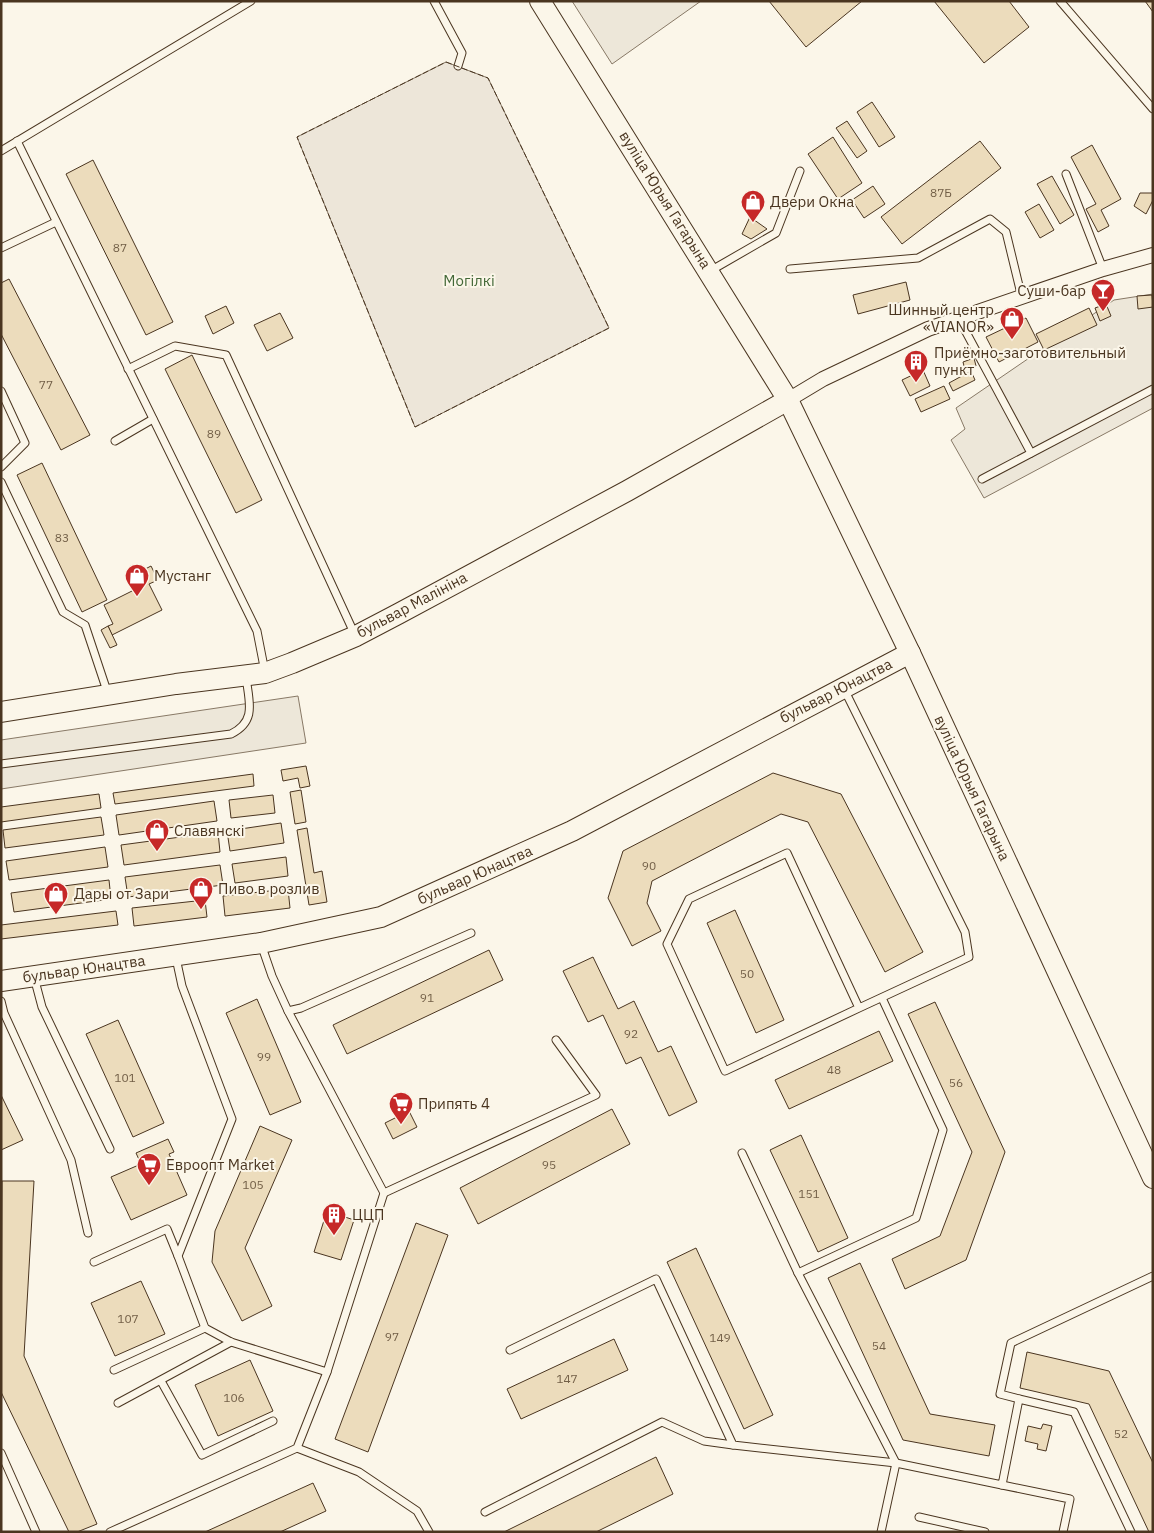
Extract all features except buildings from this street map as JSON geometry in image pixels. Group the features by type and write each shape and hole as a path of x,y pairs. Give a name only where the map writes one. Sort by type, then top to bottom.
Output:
{"main road":[{"name":"вуліца Юрыя Гагарына","path":"540,1 788,400 910,653 1153,1178"},
{"name":"бульвар Малініна","path":"1,712 176,684 256,674 356,636 627,491 788,400"},
{"name":"бульвар Юнацтва","path":"1,981 261,943 381,917 572,831 842,686 910,653"}],"street":[{"path":"788,400 823,379 898,341 1103,270 1153,255"}],"lane":[{"path":"1,151 251,1"},
{"path":"434,1 462,53 458,66"},
{"path":"1060,1 1153,109"},
{"path":"1,764 231,734 245,725 249,718 256,674 257,631 17,141"},
{"path":"710,272 776,233 800,172"},
{"path":"1066,174 1103,270"},
{"path":"790,269 918,258 990,219 1006,232 1022,298"},
{"path":"1,248 56,222"},
{"path":"959,319 1031,453"},
{"path":"128,368 175,346 226,355 356,636"},
{"path":"982,479 1153,389"},
{"path":"1,391 24,443 1,467"},
{"path":"115,441 153,419"},
{"path":"1,482 63,612 85,625 109,696"},
{"path":"842,686 965,932 969,957 725,1071 667,944 688,899 787,853 859,1008"},
{"path":"288,1011 301,1008 471,933"},
{"path":"110,1532 297,1448 328,1372 384,1194 288,1011 272,976 261,943"},
{"path":"175,956 182,986 232,1119 178,1256"},
{"path":"34,977 42,1007 110,1149"},
{"path":"798,1273 916,1218 943,1130 882,998"},
{"path":"1,1001 4,1013 71,1160 88,1233"},
{"path":"384,1194 596,1095 556,1040"},
{"path":"742,1153 798,1273 896,1463 881,1532"},
{"path":"94,1262 167,1229 205,1328 231,1342 328,1372"},
{"path":"1130,1532 1074,1412 1000,1394 1011,1343 1153,1276"},
{"path":"510,1350 656,1279 734,1445"},
{"path":"114,1370 205,1328"},
{"path":"118,1403 231,1342"},
{"path":"161,1381 202,1455 273,1420"},
{"path":"1002,1485 1019,1399"},
{"path":"485,1512 662,1422 704,1441 896,1463 1070,1499 1063,1532"},
{"path":"297,1448 359,1472 417,1511 429,1532"},
{"path":"1,1453 36,1532"},
{"path":"919,1517 985,1532"}],"green space":[{"name":"Могілкі","path":"446,62 488,78 609,328 415,427 297,137"}],"shaded area":[{"path":"572,1 701,1 612,64"},
{"path":"1153,294 1153,408 984,498 951,440 965,429 956,408 1114,300"},
{"path":"298,696 306,743 1,789 1,740"}],"fence":[{"path":"446,62 488,78 609,328 415,427 297,137 446,62"}],"place":[{"name":"Двери Окна","path":"753,223"},
{"name":"Суши-бар","path":"1103,312"},
{"name":"Шинный центр «VIANOR»","path":"1012,340"},
{"name":"Приёмно-заготовительный пункт","path":"916,383"},
{"name":"Мустанг","path":"137,597"},
{"name":"Славянскі","path":"157,852"},
{"name":"Пиво в розлив","path":"201,910"},
{"name":"Дары от Зари","path":"56,915"},
{"name":"Припять 4","path":"401,1125"},
{"name":"Евроопт Market","path":"149,1186"},
{"name":"ЦЦП","path":"334,1236"}]}
